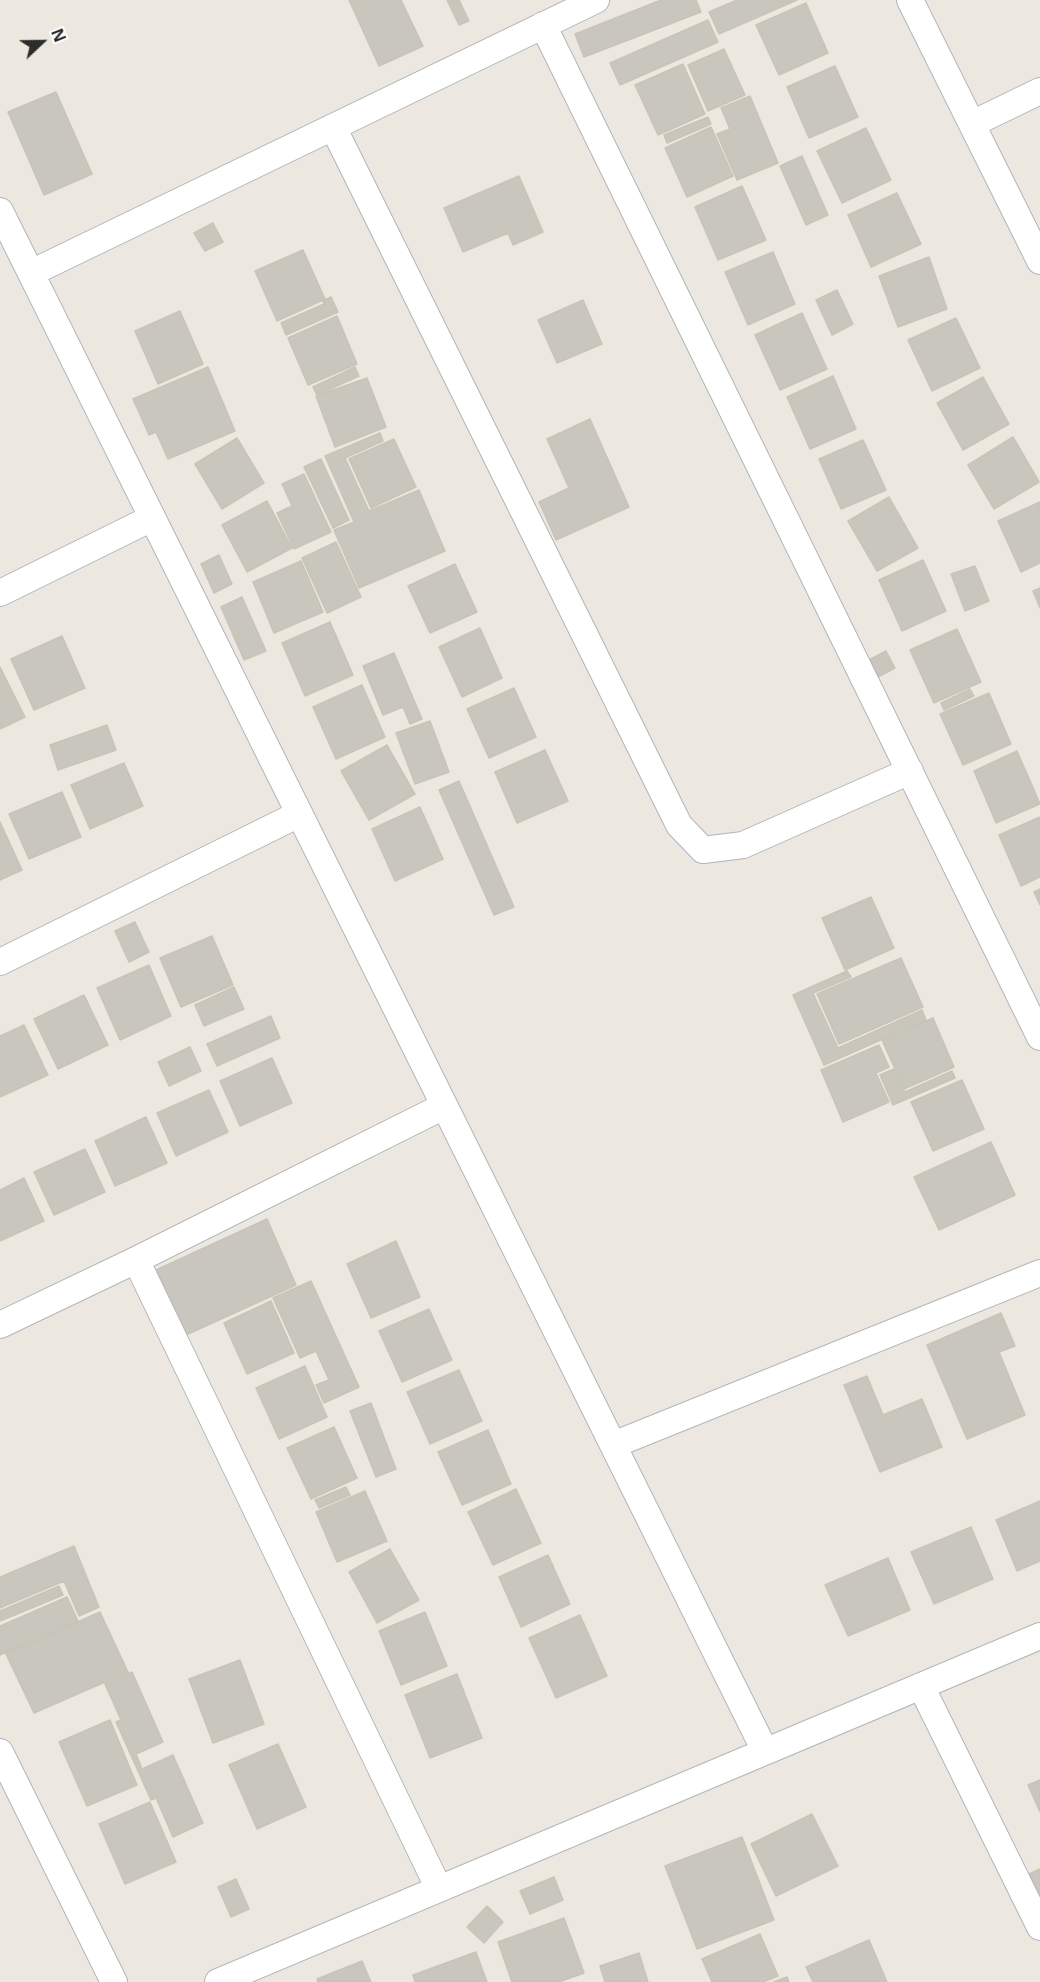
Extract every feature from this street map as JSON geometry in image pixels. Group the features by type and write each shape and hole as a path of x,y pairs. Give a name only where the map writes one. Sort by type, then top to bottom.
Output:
{"street":[{"path":"31,273 596,0"},
{"path":"910,0 1040,261"},
{"path":"543,26 1040,1037"},
{"path":"972,124 1040,91"},
{"path":"333,127 678,825 703,850 743,845 910,771"},
{"path":"0,211 765,1751"},
{"path":"0,593 152,518"},
{"path":"0,962 299,814"},
{"path":"0,1325 136,1260 444,1106"},
{"path":"136,1260 439,1889"},
{"path":"613,1445 1040,1273"},
{"path":"218,1982 1040,1636"},
{"path":"921,1686 1040,1927"},
{"path":"0,1752 114,1982"}],"building":[{"path":"349,0 401,0 423,46 379,66"},
{"path":"447,0 459,0 469,21 459,25"},
{"path":"661,0 696,0 701,12 584,57 575,34"},
{"path":"737,0 797,0 719,34 709,12"},
{"path":"806,3 828,53 779,75 756,25"},
{"path":"708,20 718,42 620,85 610,63"},
{"path":"724,49 745,95 708,111 688,65"},
{"path":"683,64 705,114 658,135 635,85"},
{"path":"835,66 858,117 809,138 787,87"},
{"path":"56,92 92,174 44,195 8,112"},
{"path":"750,96 778,163 737,180 717,134 730,129 721,108"},
{"path":"708,117 711,124 667,143 664,135"},
{"path":"711,127 733,176 687,197 665,148"},
{"path":"866,128 891,180 842,203 817,151"},
{"path":"802,156 828,215 806,225 780,166"},
{"path":"519,176 543,232 513,245 508,233 463,252 444,208"},
{"path":"742,186 766,240 718,260 695,207"},
{"path":"897,193 921,244 871,267 848,215"},
{"path":"213,223 223,242 205,251 194,233"},
{"path":"303,250 325,299 277,321 255,271"},
{"path":"773,252 795,304 748,325 725,272"},
{"path":"929,257 947,309 898,327 879,276"},
{"path":"837,290 853,324 832,335 816,300"},
{"path":"331,297 338,312 286,335 281,323 324,304 323,301"},
{"path":"583,300 602,344 557,363 538,320"},
{"path":"180,311 203,364 158,384 135,331"},
{"path":"802,313 827,369 780,390 755,335"},
{"path":"337,316 357,364 308,385 288,338"},
{"path":"956,318 980,368 932,391 908,340"},
{"path":"208,367 235,431 168,459 156,432 149,435 133,399"},
{"path":"355,367 359,376 317,395 313,387"},
{"path":"833,376 856,429 810,449 787,397"},
{"path":"983,377 1009,424 963,450 937,403"},
{"path":"367,378 386,427 335,447 316,396"},
{"path":"590,419 629,507 556,540 539,502 569,488 547,439"},
{"path":"380,433 383,441 345,458 369,511 419,490 445,551 359,588 334,530 354,522 325,456"},
{"path":"1013,437 1039,482 994,509 968,465"},
{"path":"237,438 264,483 222,509 195,464"},
{"path":"394,439 416,487 371,508 349,459"},
{"path":"863,440 886,490 841,509 819,459"},
{"path":"321,459 349,520 333,528 304,467"},
{"path":"304,474 331,532 294,549 277,513 292,506 282,484"},
{"path":"889,497 918,548 877,571 848,521"},
{"path":"267,501 292,548 247,572 222,525"},
{"path":"1040,502 1040,563 1021,572 998,521"},
{"path":"336,542 361,597 327,613 302,558"},
{"path":"219,555 232,584 214,593 201,564"},
{"path":"923,560 946,611 902,631 879,580"},
{"path":"301,561 323,612 274,633 253,582"},
{"path":"455,564 477,612 430,633 408,586"},
{"path":"975,566 989,601 965,611 951,574"},
{"path":"1040,588 1040,608 1033,591"},
{"path":"242,597 266,651 244,660 221,607"},
{"path":"330,622 353,675 305,696 282,643"},
{"path":"480,628 502,678 462,697 439,647"},
{"path":"957,629 981,682 934,703 910,650"},
{"path":"62,636 85,688 34,710 11,659"},
{"path":"886,651 895,668 878,677 869,660"},
{"path":"394,653 422,719 410,724 403,707 383,715 363,666"},
{"path":"0,667 25,717 0,729"},
{"path":"362,685 385,737 336,759 313,707"},
{"path":"514,688 536,737 489,758 467,709"},
{"path":"970,689 974,696 944,710 941,703"},
{"path":"989,693 1011,744 963,765 940,714"},
{"path":"430,721 449,772 415,784 396,733"},
{"path":"107,725 116,750 58,770 50,745"},
{"path":"387,745 415,794 369,820 341,771"},
{"path":"545,750 568,801 517,823 495,772"},
{"path":"1017,751 1040,804 996,823 974,771"},
{"path":"124,763 143,806 90,829 71,785"},
{"path":"459,781 514,907 494,915 439,790"},
{"path":"62,792 81,837 29,859 9,814"},
{"path":"420,807 443,859 395,881 372,829"},
{"path":"1040,817 1040,877 1021,886 999,835"},
{"path":"0,822 22,870 0,880"},
{"path":"1040,889 1040,905 1034,892"},
{"path":"871,897 894,948 845,970 822,918"},
{"path":"135,922 149,952 129,962 115,931"},
{"path":"212,936 233,985 181,1007 160,958"},
{"path":"901,958 923,1007 839,1044 817,994"},
{"path":"149,965 171,1016 120,1040 97,988"},
{"path":"847,971 851,977 813,993 838,1048 922,1010 926,1020 824,1065 793,995"},
{"path":"234,987 244,1009 204,1026 195,1005"},
{"path":"84,995 108,1045 58,1069 34,1019"},
{"path":"271,1016 280,1038 217,1066 207,1044"},
{"path":"933,1018 954,1067 904,1089 882,1040"},
{"path":"24,1025 48,1075 0,1097 0,1036"},
{"path":"879,1045 889,1067 876,1073 889,1102 843,1122 821,1070"},
{"path":"190,1047 201,1071 169,1086 158,1062"},
{"path":"272,1058 292,1103 240,1126 220,1081"},
{"path":"894,1069 905,1092 952,1071 955,1078 893,1105 880,1075"},
{"path":"962,1080 984,1129 933,1151 911,1102"},
{"path":"209,1090 228,1132 176,1156 157,1113"},
{"path":"146,1117 167,1163 115,1186 95,1141"},
{"path":"991,1142 1015,1195 939,1230 914,1177"},
{"path":"85,1149 105,1192 54,1215 34,1172"},
{"path":"24,1178 44,1221 0,1241 0,1190"},
{"path":"267,1219 296,1285 186,1335 156,1270"},
{"path":"396,1241 420,1297 371,1318 347,1264"},
{"path":"311,1281 359,1387 324,1403 316,1385 329,1380 316,1351 300,1358 273,1298"},
{"path":"271,1301 294,1353 247,1374 224,1323"},
{"path":"429,1309 452,1360 402,1382 379,1331"},
{"path":"1001,1313 1015,1346 999,1352 1025,1415 967,1439 927,1345"},
{"path":"305,1366 327,1417 279,1439 256,1388"},
{"path":"459,1370 482,1421 430,1444 407,1392"},
{"path":"867,1376 883,1415 922,1399 942,1447 880,1472 844,1385"},
{"path":"371,1403 396,1469 376,1477 350,1411"},
{"path":"334,1427 357,1478 311,1499 287,1448"},
{"path":"488,1430 511,1484 462,1505 438,1452"},
{"path":"346,1487 350,1495 319,1508 315,1500"},
{"path":"516,1489 541,1543 493,1565 468,1512"},
{"path":"365,1491 387,1541 337,1562 316,1512"},
{"path":"1040,1501 1040,1561 1017,1571 996,1520"},
{"path":"971,1527 993,1579 934,1604 911,1552"},
{"path":"74,1546 99,1607 79,1616 64,1581 0,1608 0,1577"},
{"path":"390,1549 419,1600 377,1623 349,1572"},
{"path":"548,1555 570,1604 521,1627 499,1577"},
{"path":"888,1558 910,1610 848,1636 825,1585"},
{"path":"59,1586 63,1595 0,1621 0,1611"},
{"path":"67,1597 78,1621 0,1655 0,1626"},
{"path":"100,1612 128,1672 34,1713 6,1654"},
{"path":"425,1612 447,1666 401,1685 379,1631"},
{"path":"580,1615 607,1676 556,1698 529,1638"},
{"path":"240,1660 264,1724 213,1743 189,1679"},
{"path":"132,1672 163,1742 136,1754 142,1769 173,1755 203,1823 173,1837 156,1798 151,1800 116,1722 121,1720 105,1684"},
{"path":"457,1674 482,1738 430,1758 405,1695"},
{"path":"110,1720 137,1785 87,1806 59,1742"},
{"path":"278,1744 306,1807 257,1829 229,1765"},
{"path":"1040,1780 1040,1812 1028,1785"},
{"path":"150,1802 176,1862 125,1884 99,1824"},
{"path":"812,1814 838,1866 776,1896 751,1844"},
{"path":"742,1837 774,1920 697,1949 665,1866"},
{"path":"1040,1869 1040,1900 1029,1874"},
{"path":"554,1877 563,1900 530,1914 520,1891"},
{"path":"236,1879 249,1909 231,1917 218,1887"},
{"path":"487,1906 503,1922 484,1943 467,1927"},
{"path":"564,1918 584,1973 559,1982 512,1982 498,1942"},
{"path":"760,1934 778,1976 763,1982 712,1982 702,1959"},
{"path":"869,1940 887,1982 813,1982 806,1967"},
{"path":"476,1952 487,1982 415,1982 413,1975"},
{"path":"639,1953 648,1982 605,1982 600,1966"},
{"path":"362,1961 371,1982 318,1982 317,1979"},
{"path":"787,1977 789,1982 774,1982"}]}
